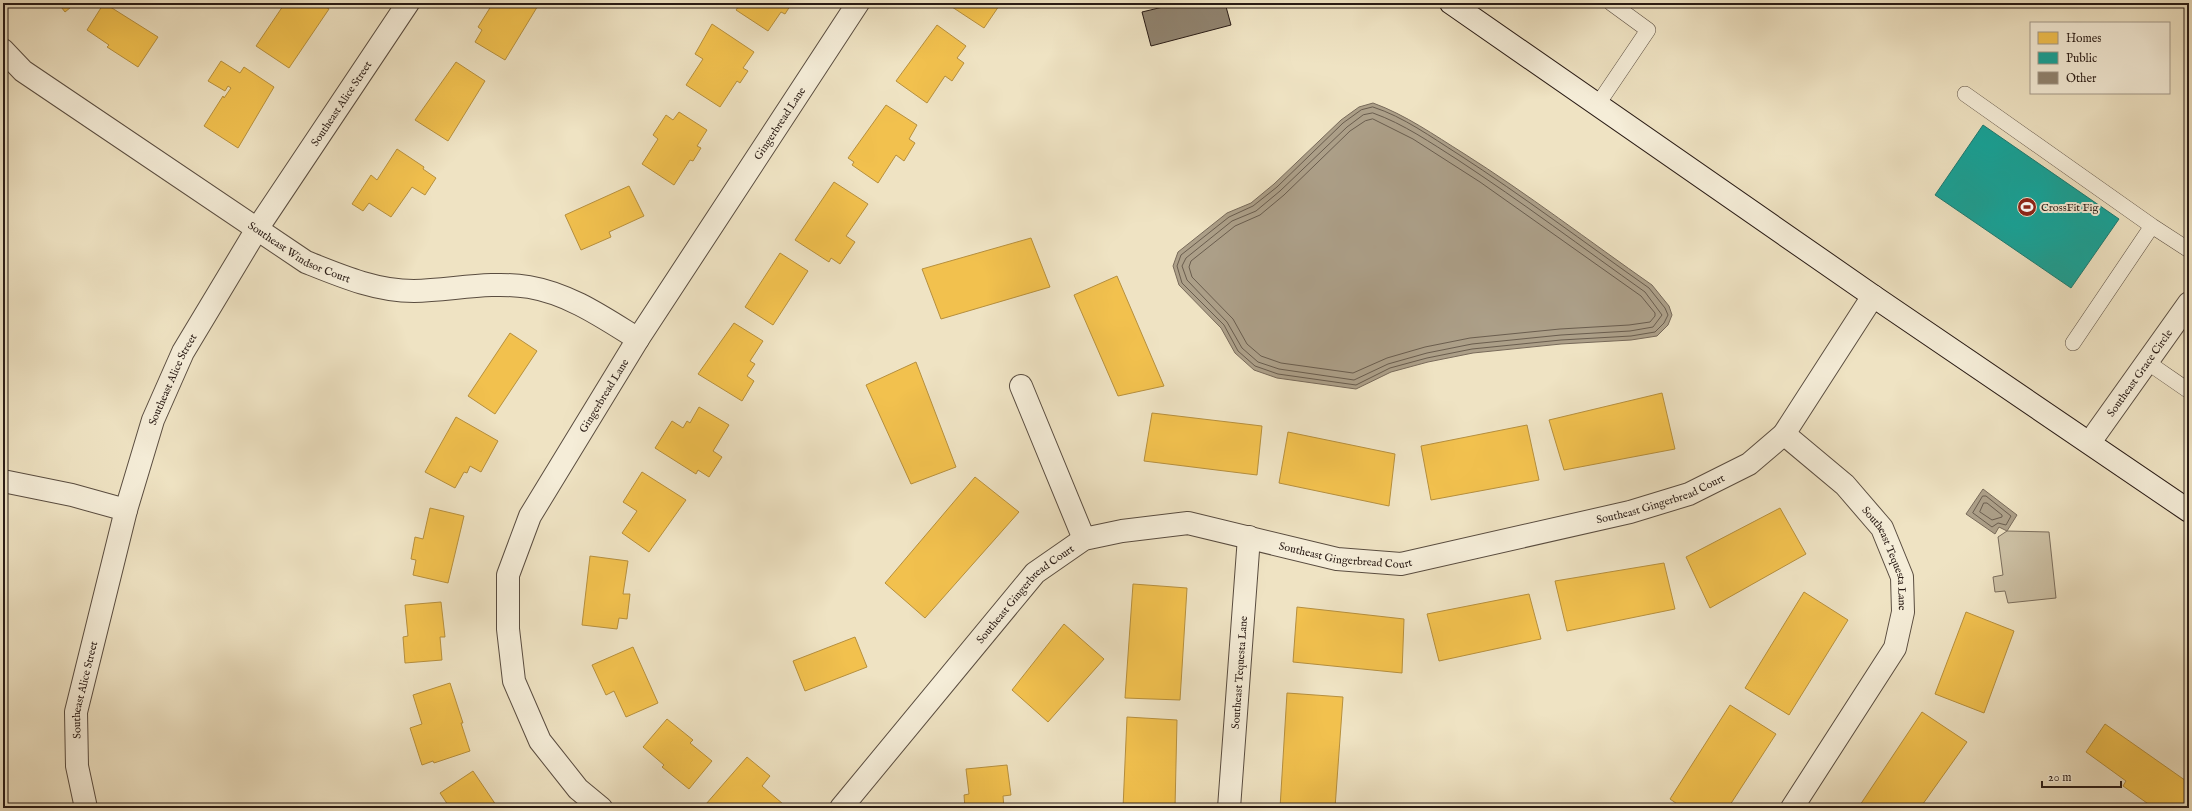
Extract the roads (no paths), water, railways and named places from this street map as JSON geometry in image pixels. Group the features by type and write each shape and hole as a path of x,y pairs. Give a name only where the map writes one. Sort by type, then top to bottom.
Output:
{"street":[{"name":"Southeast Alice Street","path":"86,808 77,766 76,712 126,510 154,420 183,352 258,229 408,3"},
{"name":"Gingerbread Lane","path":"601,808 578,789 540,741 514,681 508,629 508,575 530,516 638,339 858,3"},
{"path":"1451,3 1873,296 2090,442 2189,511"},
{"name":"Southeast Windsor Court","path":"3,50 23,71 306,262 346,279 384,288 414,291 499,284 531,287 574,300 638,339"},
{"name":"Southeast Gingerbread Court","path":"841,808 1035,573 1084,539 1122,532 1188,524 1249,537 1337,559 1401,564 1630,512 1688,494 1750,464 1784,434 1873,296"},
{"name":"Southeast Grace Circle","path":"2090,442 2189,303"},
{"path":"1021,386 1084,539"},
{"name":"Southeast Tequesta Lane","path":"1784,434 1845,485 1882,528 1902,577 1903,612 1895,648 1792,808"},
{"path":"3,481 72,495 126,510"},
{"name":"Southeast Tequesta Lane","path":"1229,808 1249,537"}],"lane":[{"path":"1598,104 1648,30 1611,3"},
{"path":"1965,94 2152,226 2189,250"},
{"path":"2073,343 2152,226"},
{"path":"2147,362 2189,391"}],"water":[{"path":"1373,103 1397,113 1420,126 1487,169 1535,201 1652,285 1669,306 1672,315 1668,325 1657,336 1631,340 1561,344 1473,353 1428,362 1391,372 1356,389 1277,378 1254,370 1235,353 1221,328 1179,285 1173,266 1178,252 1227,213 1251,203 1274,184 1341,120 1359,107"},
{"path":"1983,489 2017,515 2007,531 1999,527 1995,534 1966,514"}],"place":[{"name":"CrossFit Fig","path":"2027,207"}]}
